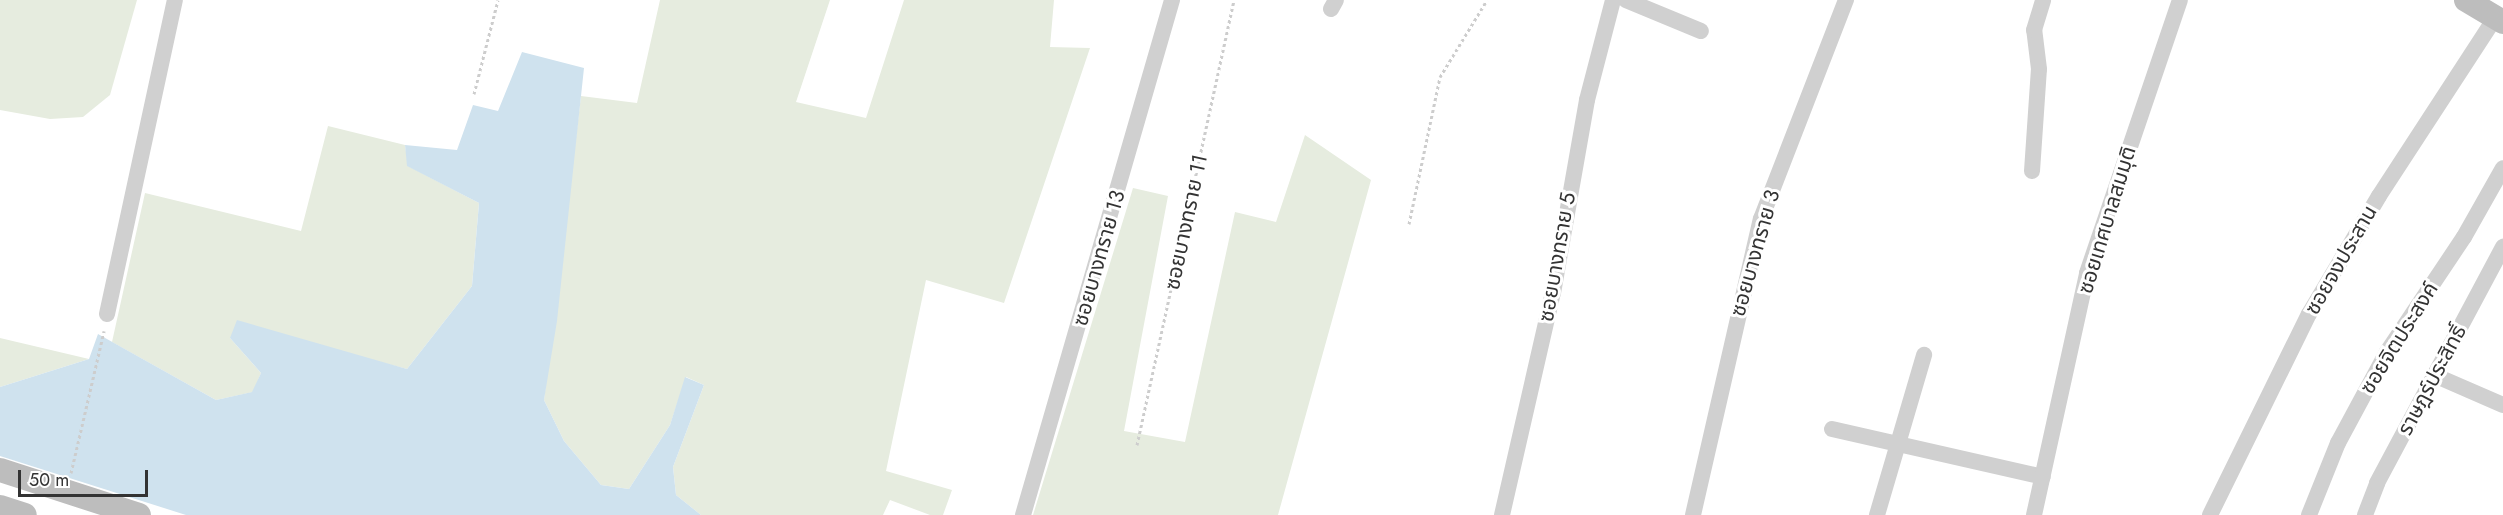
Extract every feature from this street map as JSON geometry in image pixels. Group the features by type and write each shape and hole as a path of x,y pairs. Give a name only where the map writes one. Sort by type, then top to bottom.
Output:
{"main road":[{"path":"2466,0 2499,20"},
{"path":"0,470 139,515"},
{"path":"0,507 25,515"}],"street":[{"path":"107,314 175,0"},
{"name":"ซอยบางทราย 13","path":"1023,515 1172,0"},
{"name":"ซอยบางทราย 5","path":"1502,515 1553,293 1587,100 1613,0"},
{"path":"1626,0 1701,32"},
{"name":"ซอยบางทราย 3","path":"1693,515 1761,219 1846,0"},
{"path":"2032,171 2039,69 2034,30 2043,0"},
{"name":"ซอยเทศบาลสมมุติ","path":"2034,515 2087,273 2180,0"},
{"name":"ซอยจงประสาน","path":"2210,515 2309,314 2379,196 2499,20"},
{"name":"ซอยจิตประสงค์","path":"2309,515 2338,443 2387,352 2464,237 2503,168"},
{"name":"ราษฎร์ประสิทธิ์","path":"2365,515 2377,483 2503,247"},
{"path":"1877,515 1924,355"},
{"path":"2434,375 2503,405"},
{"path":"1832,429 2043,477"}],"path":[{"path":"474,94 498,0"},
{"name":"ซอยบางทราย 11","path":"1137,444 1234,0"},
{"path":"1409,224 1440,77 1487,0"},
{"path":"69,482 107,314"}],"shaded area":[{"path":"0,0 137,0 110,95 83,117 50,119 0,110"},
{"path":"660,0 830,0 796,102 866,118 904,0 1054,0 1050,47 1090,48 1004,303 926,280 886,471 952,490 943,515 930,515 890,500 883,515 701,515 676,495 673,467 704,385 686,377 670,425 629,489 601,485 564,441 544,400 581,96 637,103"},
{"path":"328,126 405,145 408,166 479,203 472,286 407,369 333,350 230,338 261,373 253,392 216,400 112,342 145,193 301,231"},
{"path":"1305,135 1371,180 1278,515 1033,515 1133,188 1168,196 1124,431 1185,442 1235,212 1276,222"},
{"path":"0,338 89,359 0,387"}],"water":[{"path":"522,52 584,68 557,321 544,400 564,441 601,485 629,489 670,425 685,377 704,385 673,467 676,495 701,515 0,515 0,387 89,359 98,334 216,400 252,392 261,373 230,338 237,320 407,369 472,286 479,203 407,166 405,145 457,150 473,105 498,111"}],"pier":[{"path":"0,456 186,515 0,515"}]}
